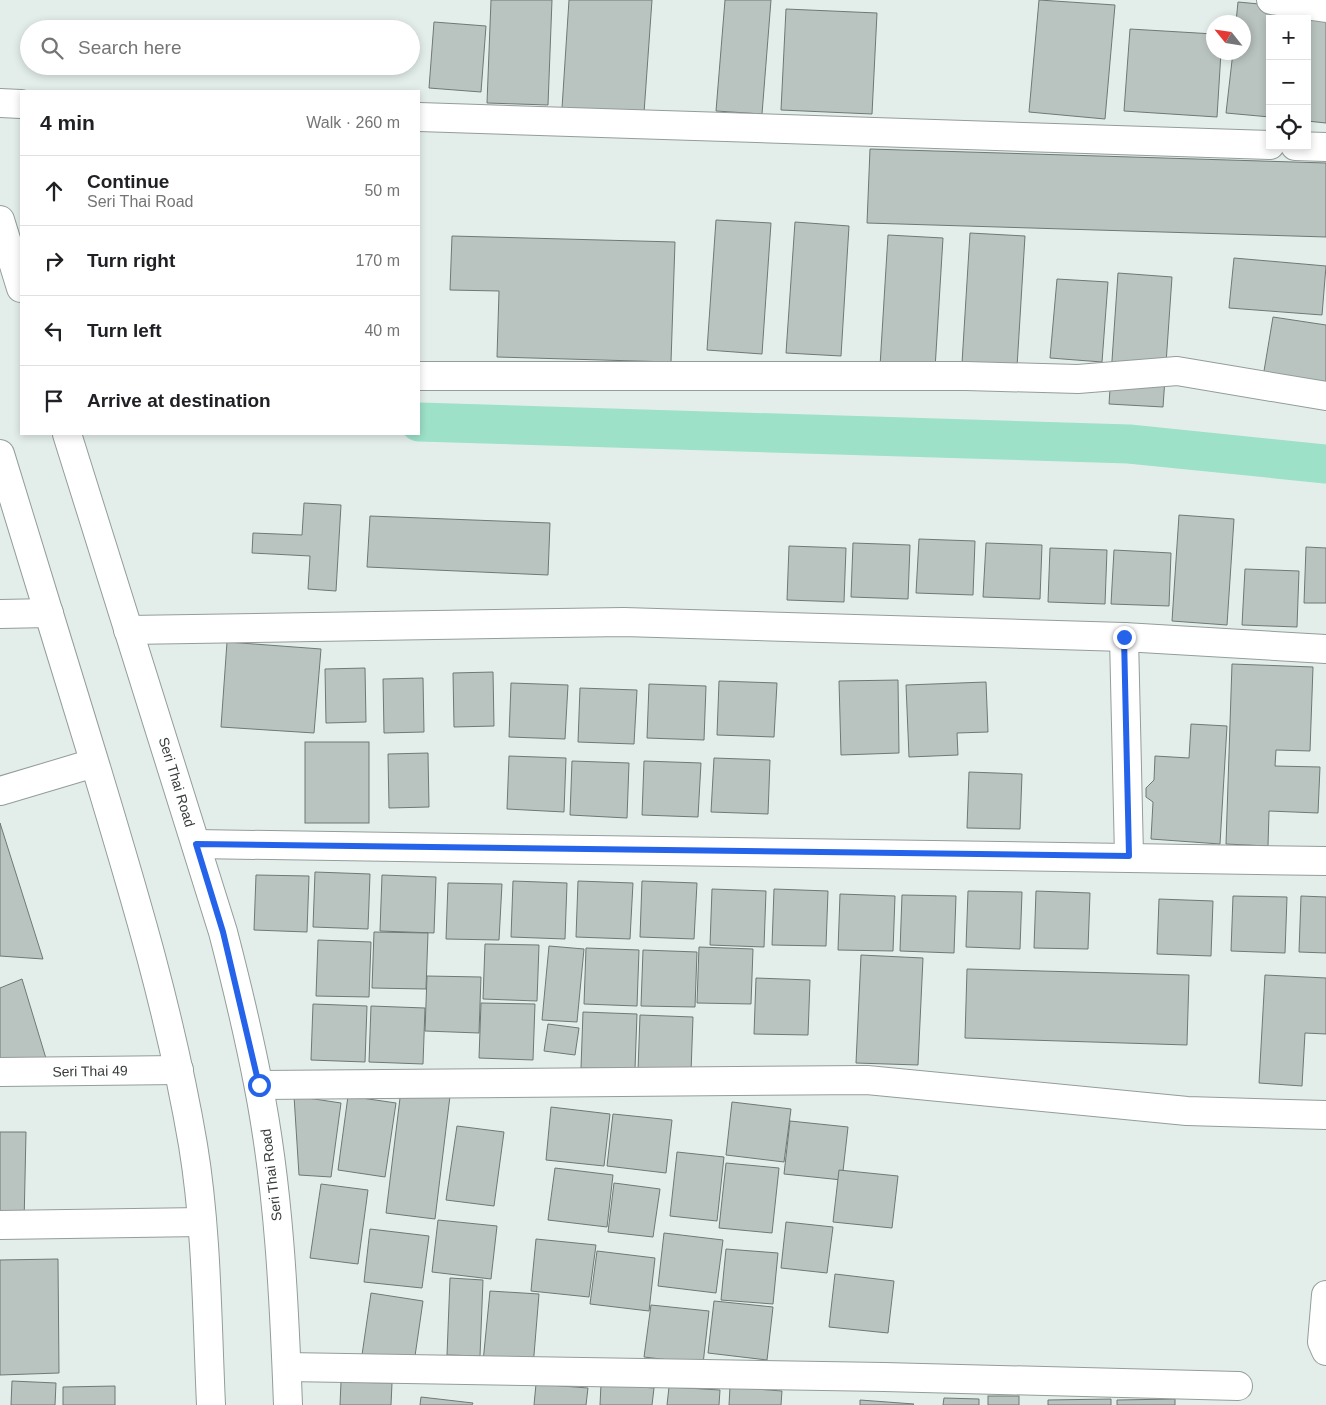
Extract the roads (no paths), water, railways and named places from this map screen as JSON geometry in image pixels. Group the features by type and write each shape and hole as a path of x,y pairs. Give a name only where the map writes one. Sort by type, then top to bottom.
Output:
{"street":[{"path":"1271,0 1326,8"},
{"path":"0,103 20,104"},
{"path":"420,117 1266,145"},
{"path":"1311,147 1326,147"},
{"path":"0,220 20,285"},
{"path":"420,376 936,376 1078,379 1177,371 1326,396"},
{"name":"Seri Thai Road","path":"67,435 223,932 259,1085 274,1186 288,1405"},
{"path":"0,454 140,912 179,1070 193,1148 201,1222 211,1405"},
{"path":"0,614 49,613"},
{"path":"128,630 624,622 1124,637 1326,649"},
{"path":"1124,637 1129,856"},
{"path":"0,791 94,762"},
{"path":"196,844 1129,856 1326,861"},
{"name":"Seri Thai 49","path":"0,1072 179,1070"},
{"path":"259,1085 867,1080 1187,1111 1326,1114"},
{"path":"0,1225 201,1222"},
{"path":"1326,1295 1322,1342 1326,1351"},
{"path":"287,1367 884,1377 1238,1386"}],"waterway":[{"path":"420,422 1129,444 1326,464"}]}
